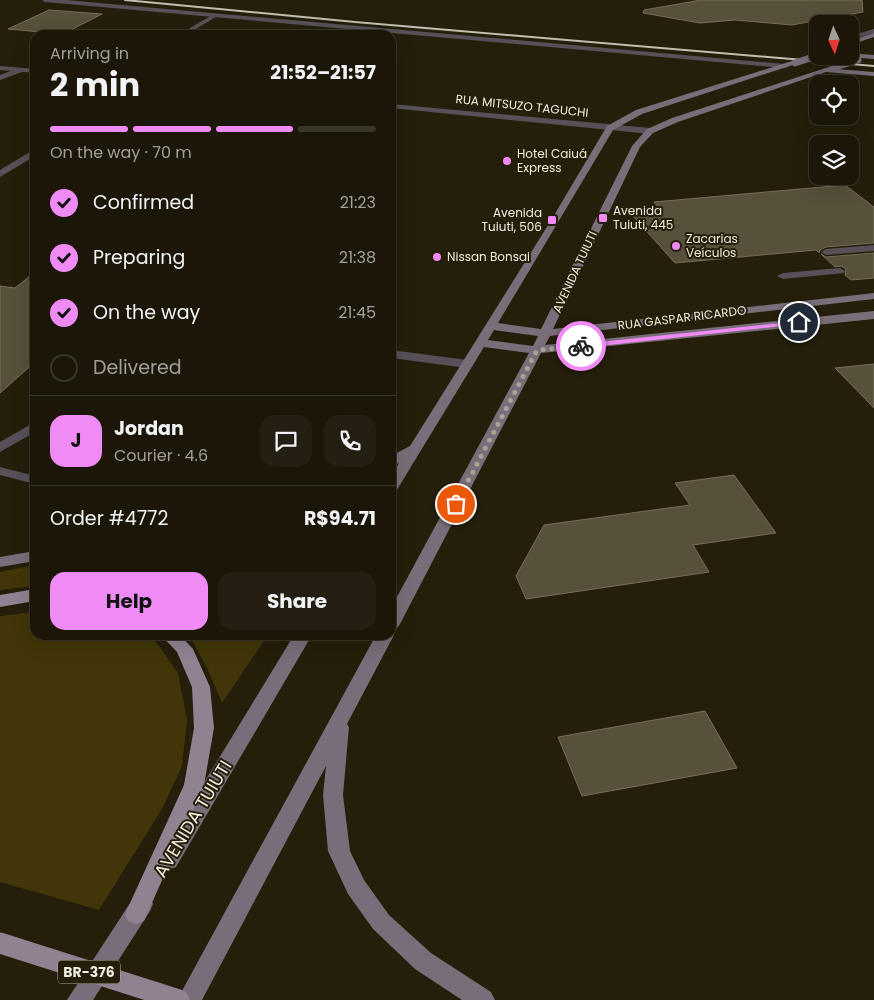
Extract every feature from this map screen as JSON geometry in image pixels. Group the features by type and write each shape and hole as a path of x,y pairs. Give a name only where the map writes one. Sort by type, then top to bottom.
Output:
{"main road":[{"path":"859,39 874,35"},
{"path":"859,42 874,44"},
{"path":"859,55 872,56"},
{"name":"AVENIDA TUIUTI","path":"396,615 546,333 636,146 650,131 675,120 872,56"},
{"path":"396,480 555,222 610,128 639,112 809,58"},
{"path":"785,66 874,74"},
{"path":"710,90 743,97"},
{"name":"RUA GASPAR RICARDO","path":"490,326 546,333 874,296"},
{"name":"RUA GASPAR RICARDO","path":"481,343 537,350 874,315"},
{"path":"619,325 630,340"},
{"path":"396,459 415,448"},
{"path":"0,562 30,557"},
{"path":"0,601 30,596"},
{"path":"136,914 194,785 204,728 201,687 184,649 175,640"},
{"name":"AVENIDA TUIUTI","path":"79,1000 136,914 300,640"},
{"path":"189,1000 222,942 382,640"},
{"path":"340,720 333,795 339,852 356,887 381,922 423,961 483,1000"},
{"name":"BR-376","path":"0,943 179,1000"}],"street":[{"path":"45,0 383,30"},
{"path":"189,30 216,15"},
{"path":"396,31 785,66"},
{"path":"859,38 874,31"},
{"path":"0,68 30,71"},
{"path":"0,78 19,70"},
{"name":"RUA MITSUZO TAGUCHI","path":"396,107 650,131"},
{"path":"0,174 30,155"},
{"path":"826,252 874,248"},
{"path":"783,276 840,271"},
{"path":"396,355 467,364"},
{"path":"0,448 30,429"},
{"path":"0,471 30,479"}],"shaded area":[{"path":"30,566 30,587 0,590 0,572"},
{"path":"30,613 30,640 155,640 178,673 187,720 182,766 162,809 99,910 0,882 0,616"},
{"path":"192,640 265,640 222,703 207,668"}],"building":[{"path":"701,0 862,0 863,12 847,15 809,15 809,22 792,25 735,20 700,23 643,13 644,10"},
{"path":"49,10 102,14 71,30 30,31 8,29"},
{"path":"845,185 874,207 874,243 826,247 820,250 819,253 816,250 675,263 632,215 663,213 654,202"},
{"path":"874,253 874,278 851,280 845,275 846,269 841,266 835,267 821,254 826,257"},
{"path":"30,276 30,366 0,393 0,286 15,288"},
{"path":"874,364 874,408 835,368"},
{"path":"734,475 776,533 693,545 709,572 526,599 516,576 544,525 690,505 675,483"},
{"path":"705,711 737,768 582,796 558,737"}],"railway":[{"path":"125,0 355,22 874,66"}],"way so far":[{"path":"456,504 537,350 581,346"}],"place":[{"name":"Hotel Caiuá Express","path":"507,161"},
{"name":"Avenida Tuiuti, 445","path":"603,218"},
{"name":"Avenida Tuiuti, 506","path":"552,220"},
{"name":"Zacarias Veículos","path":"676,246"},
{"name":"Nissan Bonsai","path":"437,257"}],"route":[{"path":"581,346 799,322"}]}
